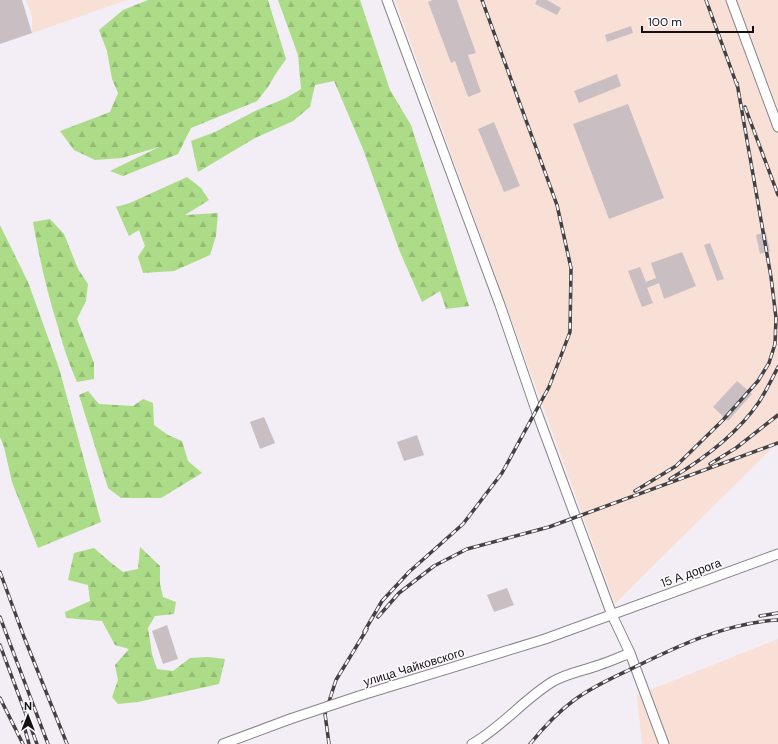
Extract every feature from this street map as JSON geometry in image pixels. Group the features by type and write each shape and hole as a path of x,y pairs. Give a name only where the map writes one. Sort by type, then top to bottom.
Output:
{"street":[{"path":"387,0 500,305 536,410 612,615 630,653 664,744"},
{"path":"731,0 778,127"},
{"name":"15 А дорога","path":"612,615 778,554"},
{"name":"улица Чайковского","path":"223,744 290,719 359,696 545,639 612,615"},
{"path":"472,744 483,738 522,704 552,682 573,672 598,666 630,653"}],"shaded area":[{"path":"26,0 127,0 32,33 32,15"},
{"path":"395,0 778,0 778,442 615,604"},
{"path":"778,639 778,744 642,744 637,695"}],"green space":[{"path":"148,0 268,0 286,59 257,101 191,128 178,154 123,176 110,171 159,147 122,158 95,160 74,150 60,131 110,112 118,93 112,79 107,51 99,30 123,10"},
{"path":"278,0 360,0 390,90 411,125 469,306 446,309 440,291 422,302 400,252 363,149 334,81 315,85 310,107 293,121 255,138 198,172 191,141 215,132 255,111 286,98 301,89 298,55"},
{"path":"187,177 201,188 209,200 185,215 218,213 216,236 210,255 174,271 143,273 138,257 145,246 139,230 129,236 116,207 130,203"},
{"path":"50,219 64,234 78,269 88,284 86,301 77,319 94,363 94,379 77,382 64,348 50,301 33,222"},
{"path":"0,225 28,282 59,368 101,522 38,548 12,482 4,447 0,437"},
{"path":"88,391 99,404 133,406 143,399 153,403 154,425 168,435 182,441 188,461 202,473 161,498 121,498 108,488 79,395"},
{"path":"140,547 160,566 160,584 163,597 176,602 174,614 155,616 148,628 152,654 157,669 173,671 190,658 208,657 225,659 219,684 138,702 118,704 112,697 118,680 115,665 129,649 115,645 102,621 66,618 65,612 90,601 88,585 68,580 74,553 94,548 123,572 138,569"}],"building":[{"path":"0,0 22,0 32,33 0,44"},
{"path":"433,0 457,0 476,53 468,55 481,92 468,97 455,61 451,63 428,2"},
{"path":"537,0 547,0 561,8 557,15 535,4"},
{"path":"631,26 633,33 607,42 605,35"},
{"path":"617,74 621,86 579,103 574,91"},
{"path":"628,104 664,198 609,219 573,124"},
{"path":"494,122 520,186 504,192 478,129"},
{"path":"766,232 770,251 760,254 756,235"},
{"path":"710,243 724,279 717,281 704,245"},
{"path":"682,252 696,286 664,299 659,283 647,288 653,303 642,307 628,271 640,267 646,282 656,278 651,263"},
{"path":"737,381 752,394 728,421 713,407"},
{"path":"264,417 275,443 260,449 250,422"},
{"path":"417,435 424,455 404,461 397,442"},
{"path":"507,588 514,605 494,612 487,595"},
{"path":"167,625 178,659 163,664 152,631"}],"railway":[{"path":"364,632 382,601 409,572 463,524 502,473 549,387 570,332 571,268 557,205 482,0"},
{"path":"706,0 738,88"},
{"path":"635,491 676,466 723,420 758,381 769,363 775,344 776,318 771,277 737,83"},
{"path":"745,107 778,195"},
{"path":"670,479 719,445 741,424 759,402 778,367"},
{"path":"710,464 736,448 778,415"},
{"path":"378,617 399,593 434,566 467,549 549,527 778,443"},
{"path":"0,572 24,637 67,744"},
{"path":"760,616 778,613"},
{"path":"0,617 48,744"},
{"path":"530,744 550,721 567,706 586,692 607,680 683,645 720,631 758,622 778,620"},
{"path":"329,744 325,714 336,680 367,629"},
{"path":"0,645 37,744"},
{"path":"0,698 23,744"},
{"path":"23,722 29,744"}]}
